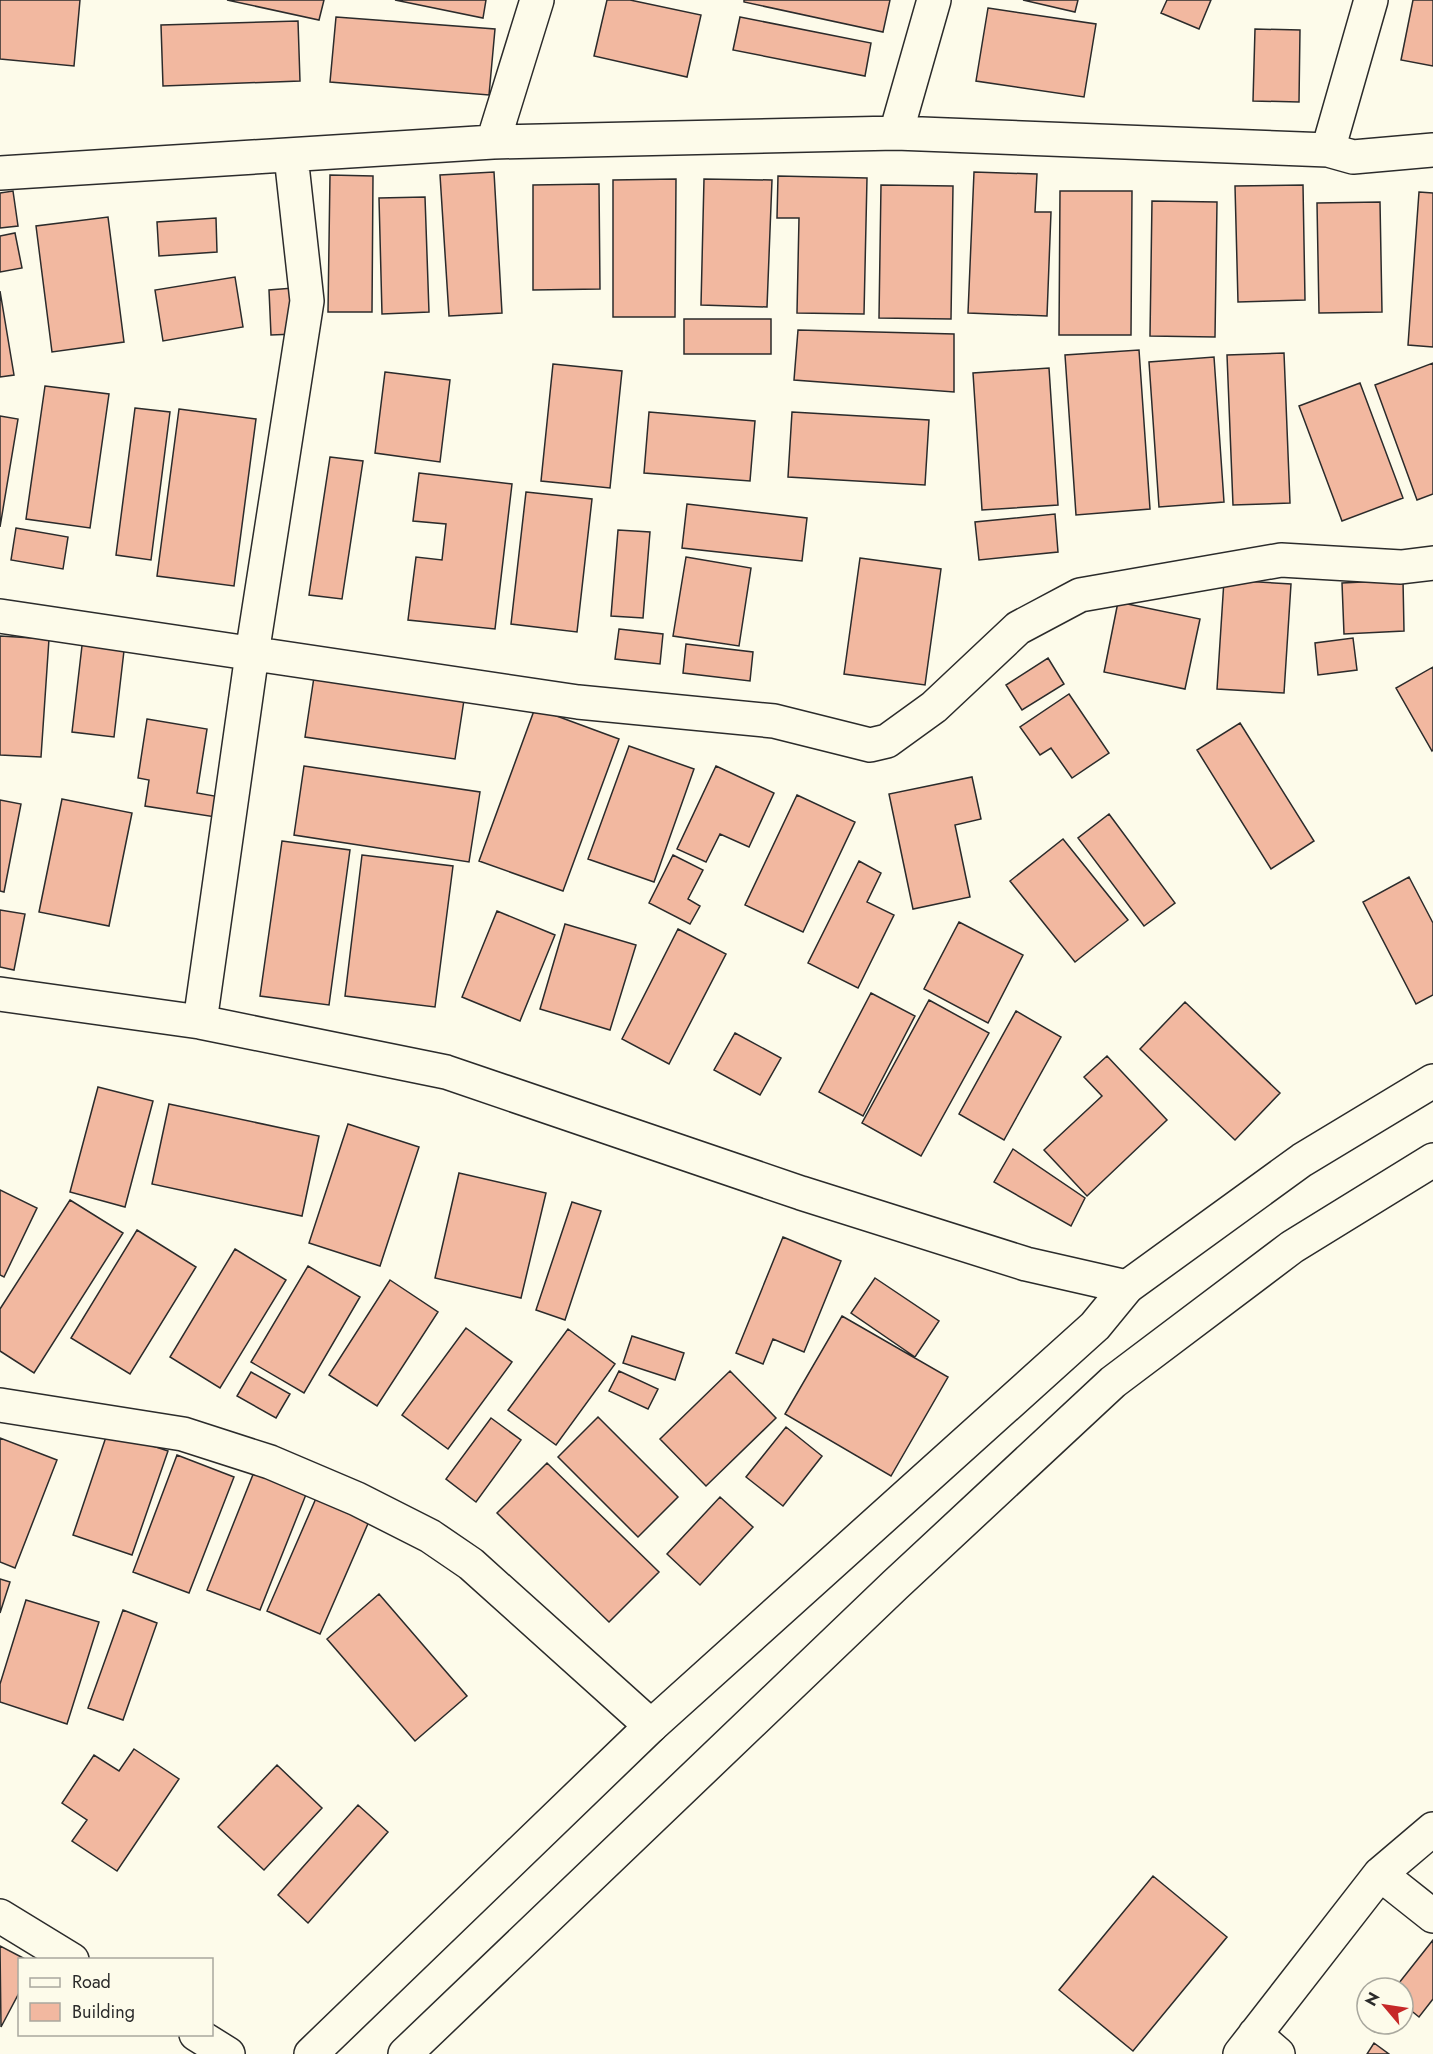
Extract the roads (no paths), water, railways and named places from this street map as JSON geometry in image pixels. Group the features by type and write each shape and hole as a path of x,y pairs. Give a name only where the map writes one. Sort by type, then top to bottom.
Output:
{"street":[{"path":"493,142 537,0"},
{"path":"896,133 934,0"},
{"path":"1328,150 1371,0"},
{"path":"0,173 493,142 896,133 1328,150 1353,157 1433,150"},
{"path":"200,1022 252,654 307,301 291,156"},
{"path":"0,616 578,702 774,720 870,745 888,741 934,708 1018,628 1080,595 1281,560 1401,567 1433,563"},
{"path":"0,994 200,1022 446,1072 812,1197 1026,1264 1127,1287"},
{"path":"311,2054 651,1726 1095,1326 1127,1287 1302,1160 1433,1081"},
{"path":"405,2054 887,1593 1113,1382 1292,1247 1433,1160"},
{"path":"0,1405 183,1434 270,1462 357,1499 430,1536 471,1564 651,1726"},
{"path":"1258,2047 1380,1874 1433,1829"},
{"path":"1380,1874 1433,1916"},
{"path":"0,1916 70,1958"},
{"path":"199,2036 228,2054"}]}
